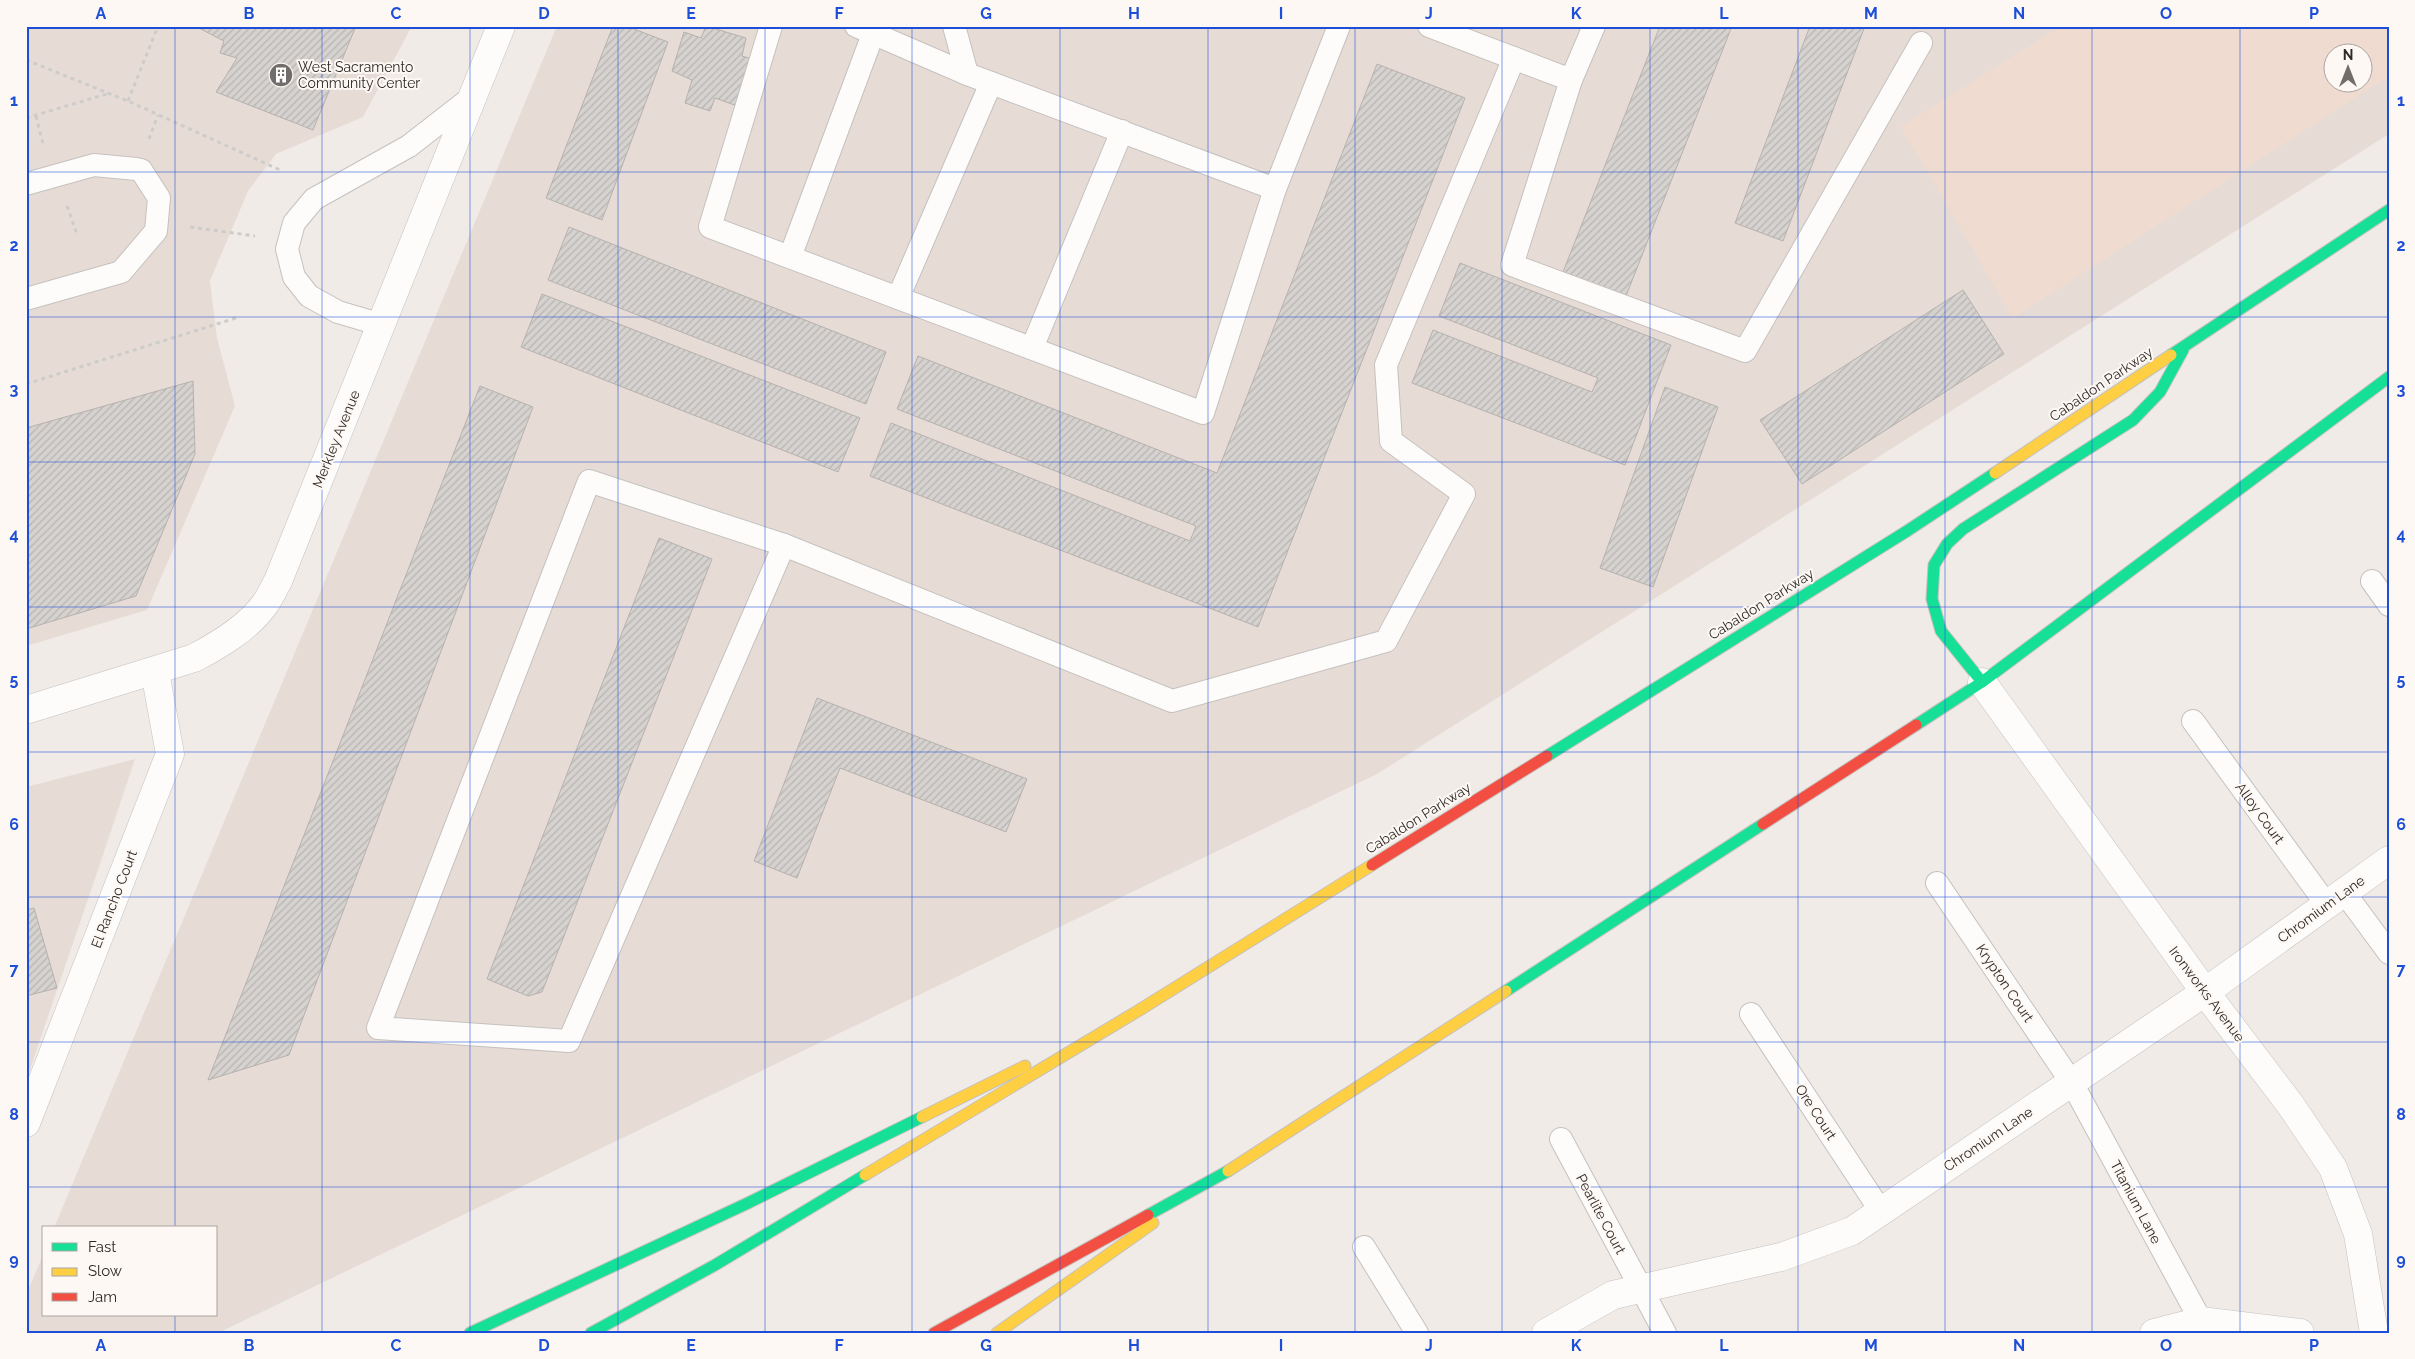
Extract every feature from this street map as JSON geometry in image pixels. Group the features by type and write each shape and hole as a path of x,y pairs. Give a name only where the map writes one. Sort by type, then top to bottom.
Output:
{"main road":[{"name":"Cabaldon Parkway","path":"1141,1009 1907,531 2389,210"},
{"path":"1982,682 1941,631 1932,599 1934,565 1943,551 1963,530 2133,420 2160,392 2187,345"},
{"path":"997,1333 1228,1171 1982,682 2389,377"},
{"path":"470,1333 748,1203 1141,1009"},
{"path":"591,1333 724,1260 1141,1009"},
{"path":"934,1333 1228,1171"}],"street":[{"name":"Merkley Avenue","path":"26,710 155,672 194,658 218,646 239,630 264,605 278,580 501,26"},
{"name":"El Rancho Court","path":"26,1123 170,754 155,672"},
{"name":"Ironworks Avenue","path":"1982,682 2205,992 2292,1107 2334,1168 2358,1234 2374,1333"},
{"name":"Chromium Lane","path":"1546,1333 1613,1295 1781,1256 1852,1231 1880,1210 2205,992 2389,860"},
{"path":"2154,1333 2201,1321 2300,1333"}],"lane":[{"path":"771,26 710,227 1203,413 1276,189 1339,26"},
{"path":"954,26 967,74"},
{"path":"1429,26 1571,80"},
{"path":"1594,26 1571,80 1512,265 1745,351 1921,42"},
{"path":"790,257 864,30 967,74 1276,189"},
{"path":"784,545 569,1041 378,1028 589,481 784,545 1172,701 1386,640 1464,494 1391,441 1386,365 1514,58"},
{"path":"898,298 991,82"},
{"path":"382,325 338,312 309,296 294,277 287,250 294,223 314,199 409,146 472,97"},
{"path":"1032,348 1122,132"},
{"path":"26,184 94,165 140,170 159,198 156,231 120,272 26,299"},
{"path":"2372,581 2389,604"},
{"name":"Alloy Court","path":"2193,721 2336,899 2389,953"},
{"name":"Krypton Court","path":"1937,883 2072,1083"},
{"name":"Ore Court","path":"1751,1014 1880,1210"},
{"name":"Titanium Lane","path":"2072,1083 2201,1321"},
{"name":"Pearlite Court","path":"1561,1139 1665,1333"},
{"path":"1364,1247 1417,1333"}],"path":[{"path":"128,101 158,26"},
{"path":"26,60 128,101 280,170"},
{"path":"26,118 108,94"},
{"path":"157,222 290,241"},
{"path":"26,384 236,318"}],"shaded area":[{"path":"26,26 412,26 363,117 276,154 248,191 210,281 217,338 235,406 147,610 26,646"},
{"path":"557,26 2389,26 2389,134 1377,774 218,1333 26,1333 26,1295 42,1258 42,1316 218,1316 218,1226 55,1226"},
{"path":"2061,26 2389,26 2389,76 2372,87 2372,42 2322,42 2322,92 2364,92 2013,318 1901,127"},
{"path":"135,759 99,867 26,1081 26,787"}],"building":[{"name":"West Sacramento Community Center","path":"195,26 356,26 313,130 216,92 237,58 220,53 224,41"},
{"path":"613,26 626,26 668,42 602,220 546,198"},
{"path":"706,26 746,38 742,56 755,60 740,107 715,98 710,111 685,103 692,80 672,71 684,32 701,38"},
{"path":"1660,26 1732,26 1626,296 1563,272"},
{"path":"1810,26 1865,26 1783,241 1735,223"},
{"path":"1377,64 1465,98 1258,627 870,476 891,423 1190,541 1196,526 897,409 918,356 1217,473"},
{"path":"569,227 886,352 866,404 548,280"},
{"path":"1460,263 1671,345 1625,465 1412,383 1433,330 1592,392 1598,378 1439,316"},
{"path":"1963,290 2004,354 1802,484 1760,420"},
{"path":"542,294 860,418 838,472 521,347"},
{"path":"193,381 195,454 136,596 26,629 26,428"},
{"path":"480,386 533,407 289,1055 208,1080"},
{"path":"1665,387 1718,407 1653,587 1600,568"},
{"path":"659,538 712,559 542,992 528,996 487,979"},
{"path":"817,698 1027,779 1006,832 840,768 797,878 754,861"},
{"path":"34,908 57,988 26,996 26,910"}],"traffic: fast":[{"path":"2171,355 2389,210"},
{"path":"1982,682 1941,631 1932,599 1934,565 1947,544 1963,529 2133,420 2160,392 2183,350"},
{"path":"1916,725 1982,682 2389,377"},
{"path":"1547,756 1907,531 1995,473"},
{"path":"1506,991 1763,824"},
{"path":"470,1333 748,1203 922,1117"},
{"path":"1148,1215 1228,1171"},
{"path":"591,1333 715,1265 865,1175"}],"traffic: slow":[{"path":"1995,473 2171,355"},
{"path":"1141,1009 1372,865"},
{"path":"1228,1171 1506,991"},
{"path":"865,1175 1141,1009"},
{"path":"922,1117 1025,1066"},
{"path":"997,1333 1153,1223"}],"traffic: jam":[{"path":"1763,824 1916,725"},
{"path":"1372,865 1547,756"},
{"path":"934,1333 1148,1215"}],"place":[{"name":"West Sacramento Community Center","path":"281,75"}]}
